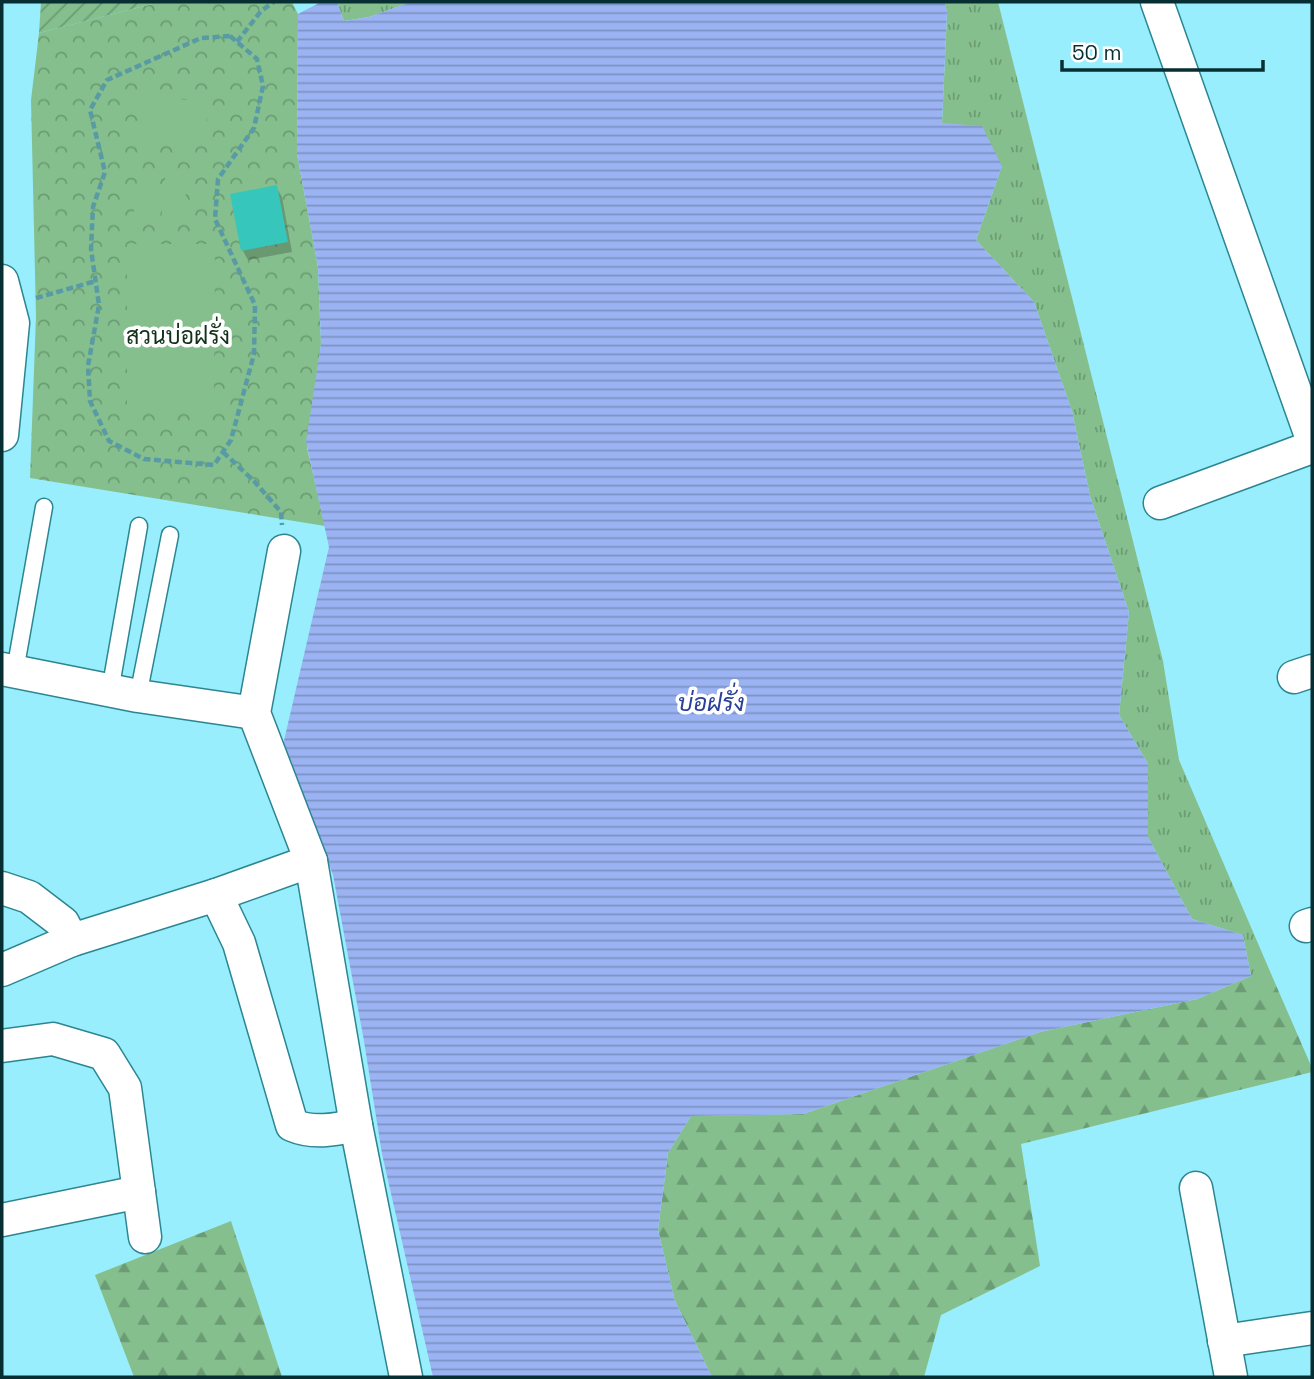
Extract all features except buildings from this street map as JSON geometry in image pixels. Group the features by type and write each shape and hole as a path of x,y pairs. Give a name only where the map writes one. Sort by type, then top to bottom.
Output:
{"street":[{"path":"1157,2 1312,439"},
{"path":"2,435 13,323 5,294"},
{"path":"1160,503 1312,447"},
{"path":"284,551 254,713 311,861 356,1125 406,1377"},
{"path":"8,670 124,693 254,713"},
{"path":"2,970 72,940 216,895 311,861"},
{"path":"2,888 29,897 63,923 72,940"},
{"path":"216,895 239,943 292,1125 305,1130 334,1130 356,1125"},
{"path":"2,1046 53,1039 104,1054 125,1088 145,1237"},
{"path":"1196,1188 1231,1377"},
{"path":"2,1220 139,1192"},
{"path":"1224,1341 1312,1328"}],"lane":[{"path":"8,670 44,507"},
{"path":"124,693 139,526"},
{"path":"124,693 170,535"}],"path":[{"path":"237,42 261,11 274,2"},
{"path":"230,36 257,59 263,86 254,128 218,179 215,219 255,305 254,354 231,440 214,466 144,459 109,441 90,401 88,366 99,305 96,281 91,249 93,207 105,172 90,110 107,80 201,38 230,36"},
{"path":"5,294 96,281"},
{"path":"223,452 254,481 281,512 284,551"}],"green space":[{"path":"41,2 160,2 39,33"},
{"name":"สวนบ่อฝรั่ง","path":"160,2 292,2 298,14 297,154 318,267 321,344 307,448 325,526 30,478 36,316 31,100 39,33"},
{"path":"337,2 411,2 369,17 344,21"},
{"path":"945,2 998,2 1163,661 1179,760 1272,976 1251,976 1243,935 1192,919 1148,837 1148,764 1119,715 1129,612 1090,496 1072,411 1034,302 976,240 1002,166 942,124 947,13"},
{"path":"142,97 208,101 205,141 139,137"},
{"path":"138,169 160,170 156,223 133,220"},
{"path":"166,170 188,171 183,223 161,221"},
{"path":"127,244 215,244 214,410 127,410"},
{"path":"1251,976 1272,976 1312,1072 1021,1144 1040,1266 941,1315 924,1377 712,1377 675,1301 658,1230 668,1153 691,1116 803,1114 1040,1032 1197,999"},
{"path":"231,1221 282,1377 134,1377 95,1275"}],"water":[{"name":"บ่อฝรั่ง","path":"321,2 337,2 344,21 369,17 411,2 945,2 947,12 942,123 982,126 1002,166 976,240 1034,302 1072,411 1090,496 1129,612 1119,715 1148,764 1148,837 1192,919 1243,935 1251,976 1197,999 1040,1032 803,1114 691,1116 668,1153 658,1230 675,1301 712,1377 433,1377 382,1154 333,875 283,745 329,547 306,442 321,344 318,267 297,154 298,14"}]}
